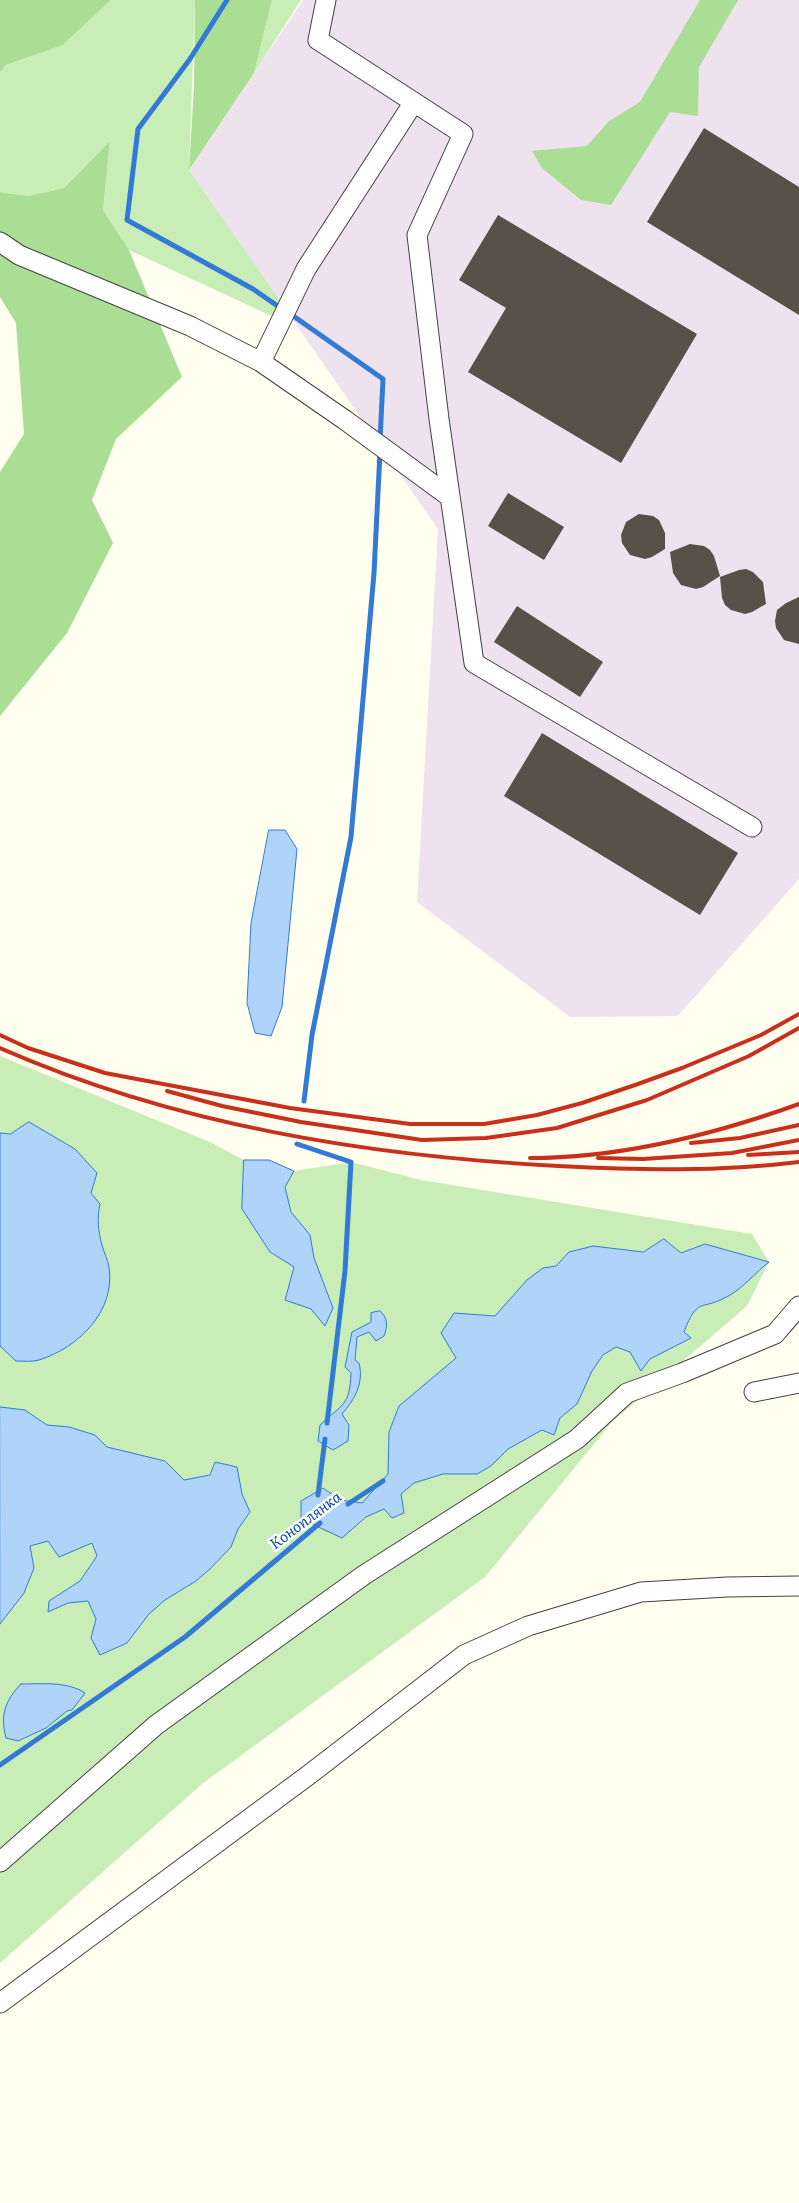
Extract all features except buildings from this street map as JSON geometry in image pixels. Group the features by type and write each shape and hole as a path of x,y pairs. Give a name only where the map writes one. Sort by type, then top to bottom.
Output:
{"street":[{"path":"326,0 318,40 463,134 417,235 450,497 474,663 752,827"},
{"path":"261,362 306,270 414,102"},
{"path":"0,242 19,255 190,326 261,362 345,420 450,497"},
{"path":"0,1862 156,1725 364,1575 577,1439 627,1393 682,1373 774,1334 799,1306"},
{"path":"754,1392 799,1383"},
{"path":"0,2002 310,1774 464,1655 528,1626 641,1592 727,1587 799,1586"}],"shaded area":[{"path":"303,0 799,0 799,879 678,1016 570,1017 417,902 438,529 189,170"}],"green space":[{"path":"0,0 111,0 63,45 6,65 0,72"},
{"path":"111,0 195,0 189,170 279,299 278,319 129,250 103,210 110,141 64,188 28,196 0,192 0,72 6,65 63,45"},
{"path":"195,0 272,0 254,73 189,170 194,86"},
{"path":"272,0 301,0 254,73"},
{"path":"700,0 738,0 699,67 698,116 670,112 611,205 581,200 542,168 532,151 587,146 609,121 640,102"},
{"path":"110,141 103,210 129,250 182,377 116,439 92,500 113,543 67,633 0,716 0,472 24,434 16,323 0,297 0,192 28,196 64,188"},
{"path":"0,1056 210,1142 244,1160 269,1160 294,1171 351,1162 421,1180 752,1234 769,1262 747,1306 612,1422 485,1577 202,1784 0,1963"}],"water":[{"path":"269,830 285,830 297,849 282,1007 271,1036 255,1033 247,1003 251,923"},
{"path":"29,1122 75,1149 97,1173 91,1193 100,1204 98,1214 99,1230 108,1264 110,1283 100,1313 80,1337 67,1347 39,1360 16,1361 0,1346 0,1133 10,1134"},
{"path":"244,1160 269,1160 294,1171 285,1187 291,1212 310,1235 314,1258 333,1308 325,1326 311,1309 285,1300 294,1267 270,1252 242,1209"},
{"path":"664,1239 681,1253 705,1244 769,1262 735,1292 721,1300 697,1309 689,1320 684,1332 691,1338 650,1359 641,1371 630,1352 616,1347 603,1355 592,1371 577,1404 560,1418 554,1435 542,1430 508,1449 491,1466 477,1474 443,1474 414,1483 401,1494 404,1513 392,1518 384,1509 366,1517 342,1538 301,1519 301,1501 323,1488 340,1500 362,1503 388,1474 389,1432 399,1406 456,1358 441,1333 454,1313 495,1316 527,1280 543,1268 556,1266 569,1252 593,1246 643,1252"},
{"path":"380,1311 385,1316 386,1322 384,1336 376,1341 369,1332 357,1337 355,1360 359,1363 359,1384 351,1403 342,1414 349,1425 348,1441 333,1450 318,1441 320,1425 347,1398 351,1373 345,1367 352,1332 371,1322 371,1313"},
{"path":"0,1407 25,1410 47,1425 69,1427 95,1435 107,1447 165,1461 184,1480 210,1475 215,1462 237,1467 242,1494 250,1512 238,1529 231,1547 196,1581 165,1600 149,1614 127,1643 100,1655 91,1638 96,1619 88,1601 68,1603 48,1612 49,1601 80,1581 97,1556 92,1543 59,1557 48,1541 30,1546 34,1568 24,1593 0,1624"},
{"path":"21,1684 62,1685 85,1693 72,1710 67,1711 46,1728 18,1741 6,1738 4,1715 11,1696"}],"waterway":[{"path":"227,0 190,59 138,129 127,220 253,289 282,309"},
{"path":"289,313 383,379 380,441"},
{"path":"304,1101 312,1035 351,837 374,573 380,452"},
{"path":"297,1144 351,1162 345,1271 327,1423"},
{"path":"318,1495 325,1439"},
{"name":"Коноплянка","path":"348,1504 383,1481"},
{"name":"Коноплянка","path":"0,1765 185,1637 320,1523"}],"railway":[{"path":"0,1035 28,1048 105,1073 290,1108 410,1124 484,1124 537,1115 582,1103 638,1084 761,1035 799,1014"},
{"path":"167,1091 222,1106 301,1122 422,1140 486,1138 557,1128 647,1100 749,1056 799,1028"},
{"path":"0,1048 66,1075 134,1098 203,1117 344,1145 415,1154 558,1166 709,1169 799,1162"},
{"path":"530,1158 599,1154 667,1143 734,1126 799,1104"},
{"path":"691,1143 740,1138 799,1125"},
{"path":"598,1158 643,1159 732,1153 799,1140"},
{"path":"748,1155 799,1152"}]}
